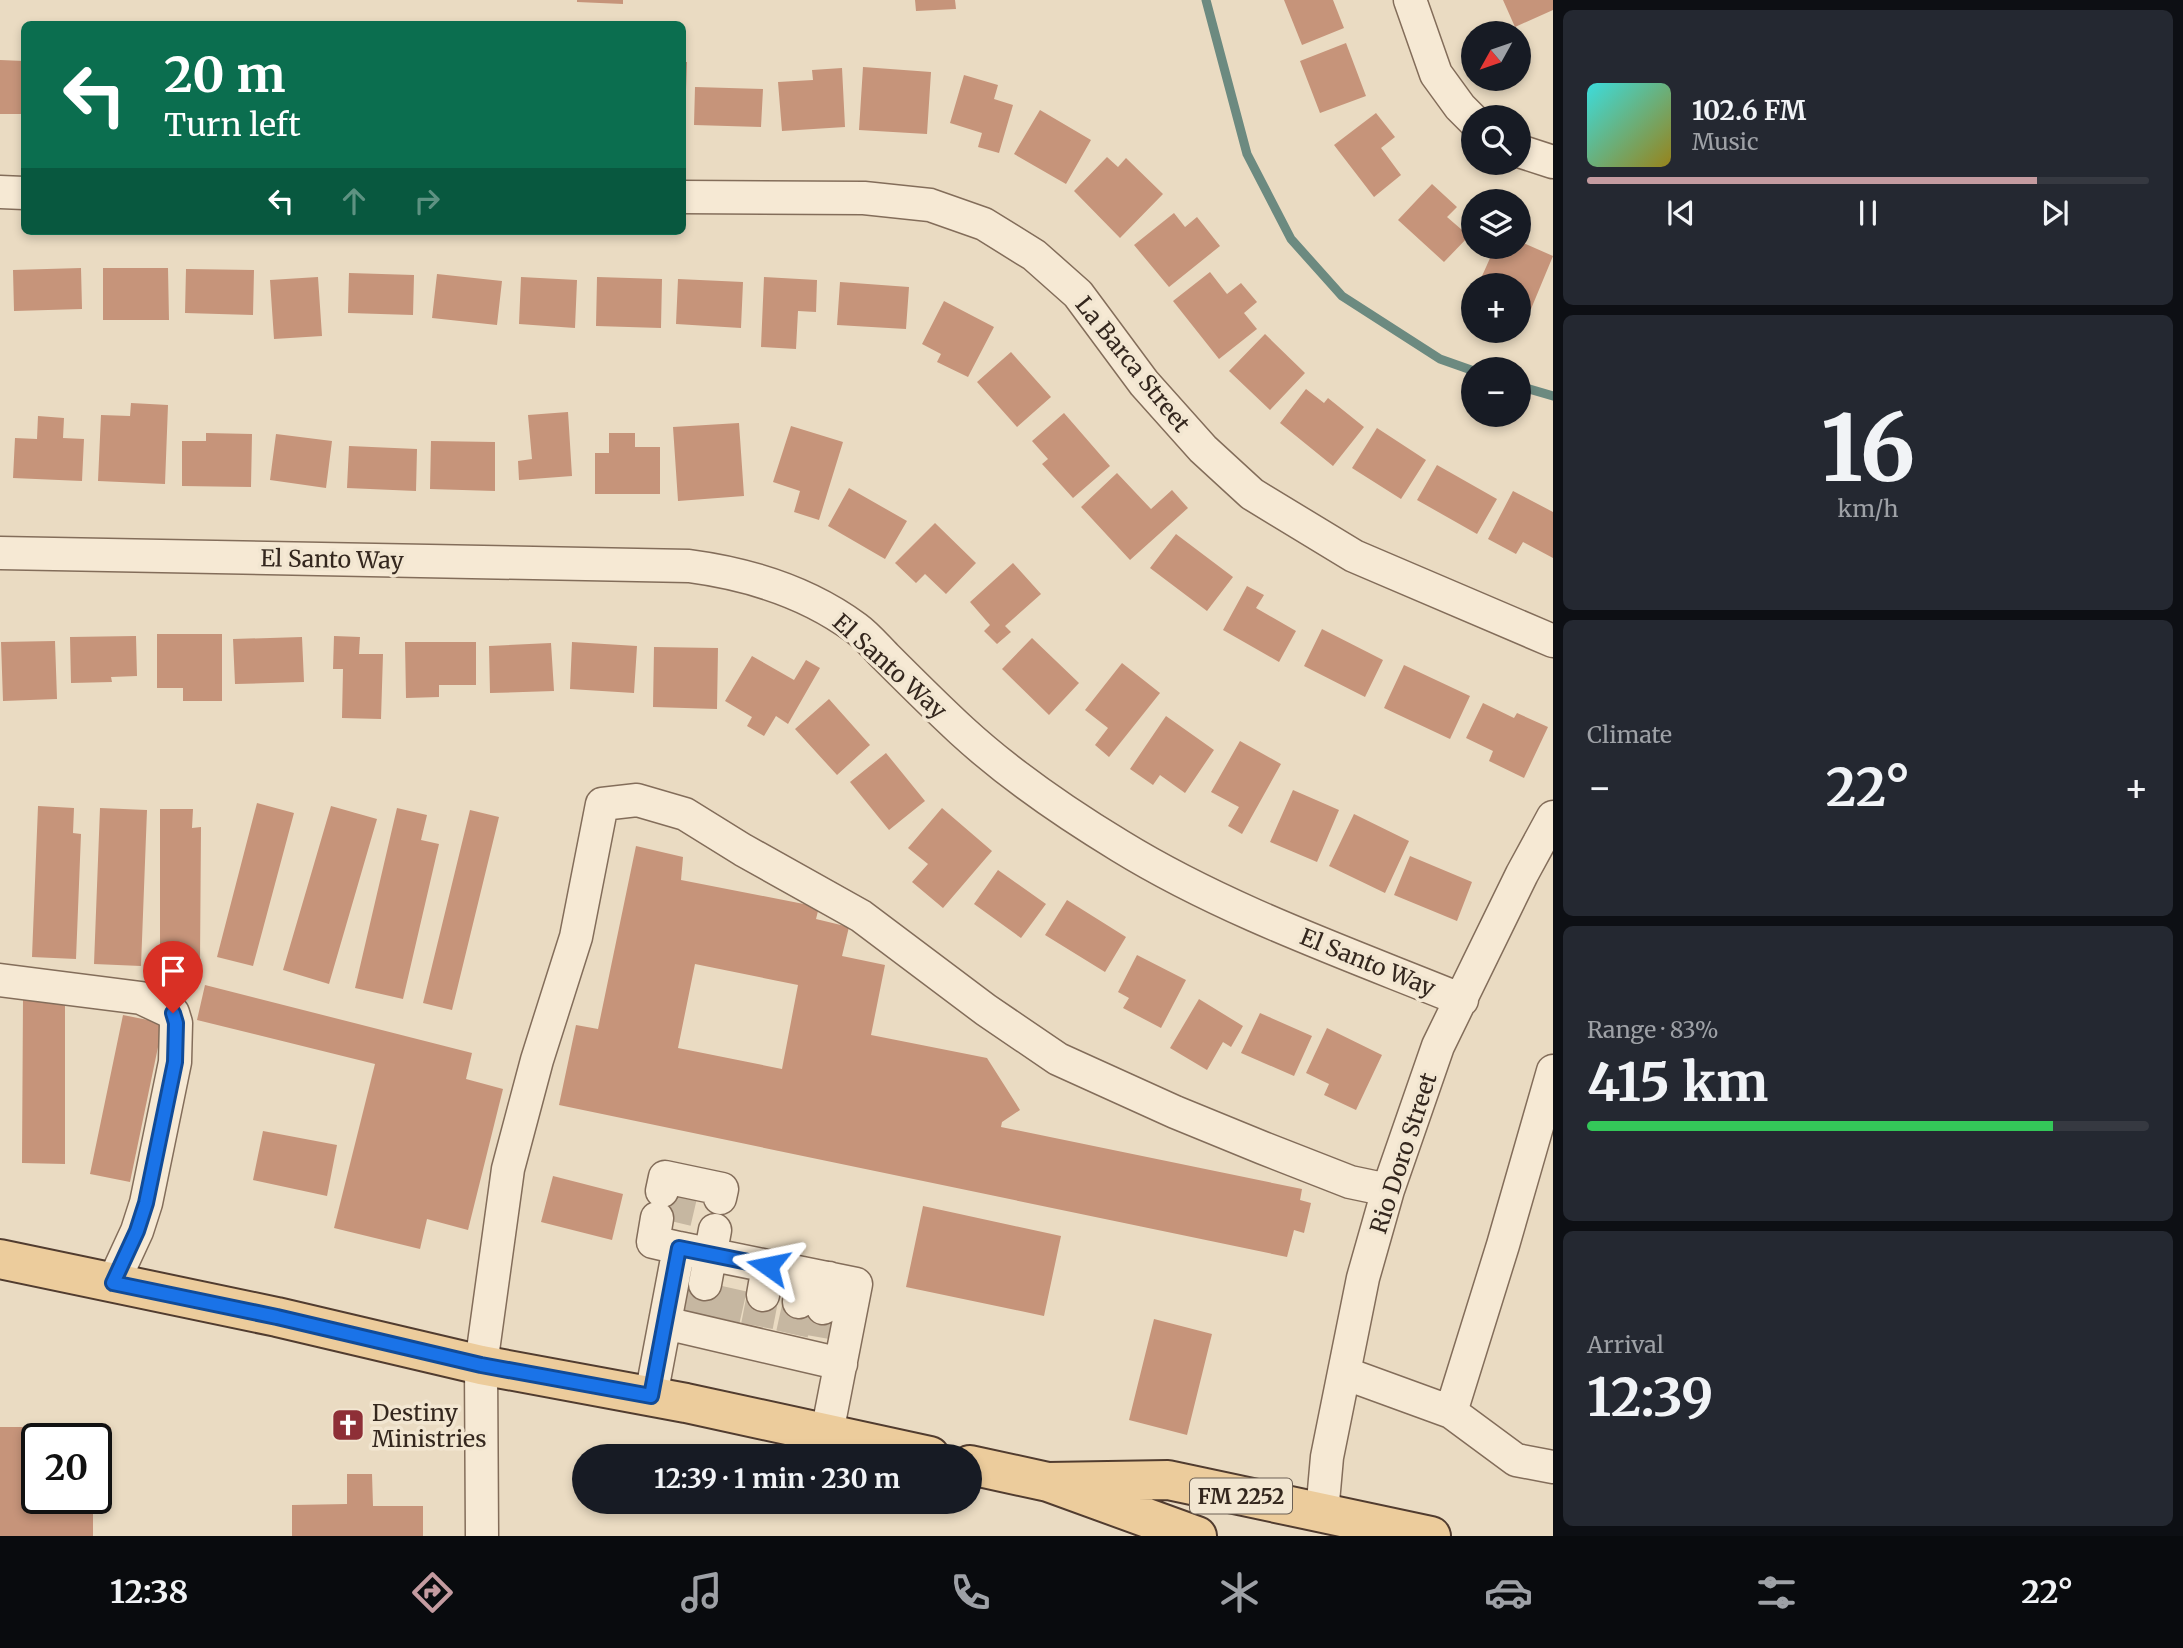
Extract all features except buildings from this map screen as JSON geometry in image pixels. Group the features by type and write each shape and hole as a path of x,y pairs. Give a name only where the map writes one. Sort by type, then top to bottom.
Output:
{"main road":[{"path":"0,1259 277,1317 481,1365 651,1396 876,1444"},
{"name":"FM 2252","path":"982,1468 1048,1482 1197,1536"},
{"name":"FM 2252","path":"1048,1482 1168,1480 1430,1536"}],"street":[{"path":"1410,0 1436,74 1461,108"},
{"path":"1531,155 1553,162"},
{"path":"0,192 21,192"},
{"name":"La Barca Street","path":"686,197 864,198 930,205 984,224 1034,255 1078,294 1144,383 1203,449 1252,494 1354,556 1553,641"},
{"name":"El Santo Way","path":"0,553 689,566 722,570 773,583 803,596 857,629 963,732 1039,794 1121,847 1196,888 1285,928 1462,1000"},
{"path":"482,1536 481,1365 508,1169 537,1060 576,937 603,804 637,800 685,814 861,916 986,1010 1058,1059 1175,1112 1350,1182 1388,1190"},
{"name":"Rio Doro Street","path":"1322,1513 1326,1457 1363,1279 1388,1190 1438,1046 1522,874 1553,817"},
{"path":"0,979 141,998 173,1013 176,1023 175,1062 146,1203 137,1231 113,1283"},
{"path":"1451,1412 1553,1071"},
{"path":"698,1246 766,1281 812,1323 827,1433"},
{"path":"651,1396 665,1324 698,1246"},
{"path":"665,1324 698,1246"},
{"path":"698,1246 755,1335 812,1323"},
{"path":"1344,1373 1451,1412 1516,1460 1553,1467"}],"waterway":[{"path":"1206,0 1247,154 1291,239 1342,296 1440,359 1461,366"},
{"path":"1531,390 1553,396"}],"tunnel":[{"path":"675,1222 682,1192"},
{"path":"699,1314 705,1284"},
{"path":"724,1319 731,1288"},
{"path":"757,1326 763,1295"},
{"path":"792,1334 799,1302"},
{"path":"818,1337 823,1308"}],"place":[{"name":"Destiny Ministries","path":"348,1425"}],"route":[{"path":"173,1013 176,1023 175,1062 146,1203 137,1231 113,1283 277,1317 481,1365 651,1396 679,1248 768,1266"}]}
